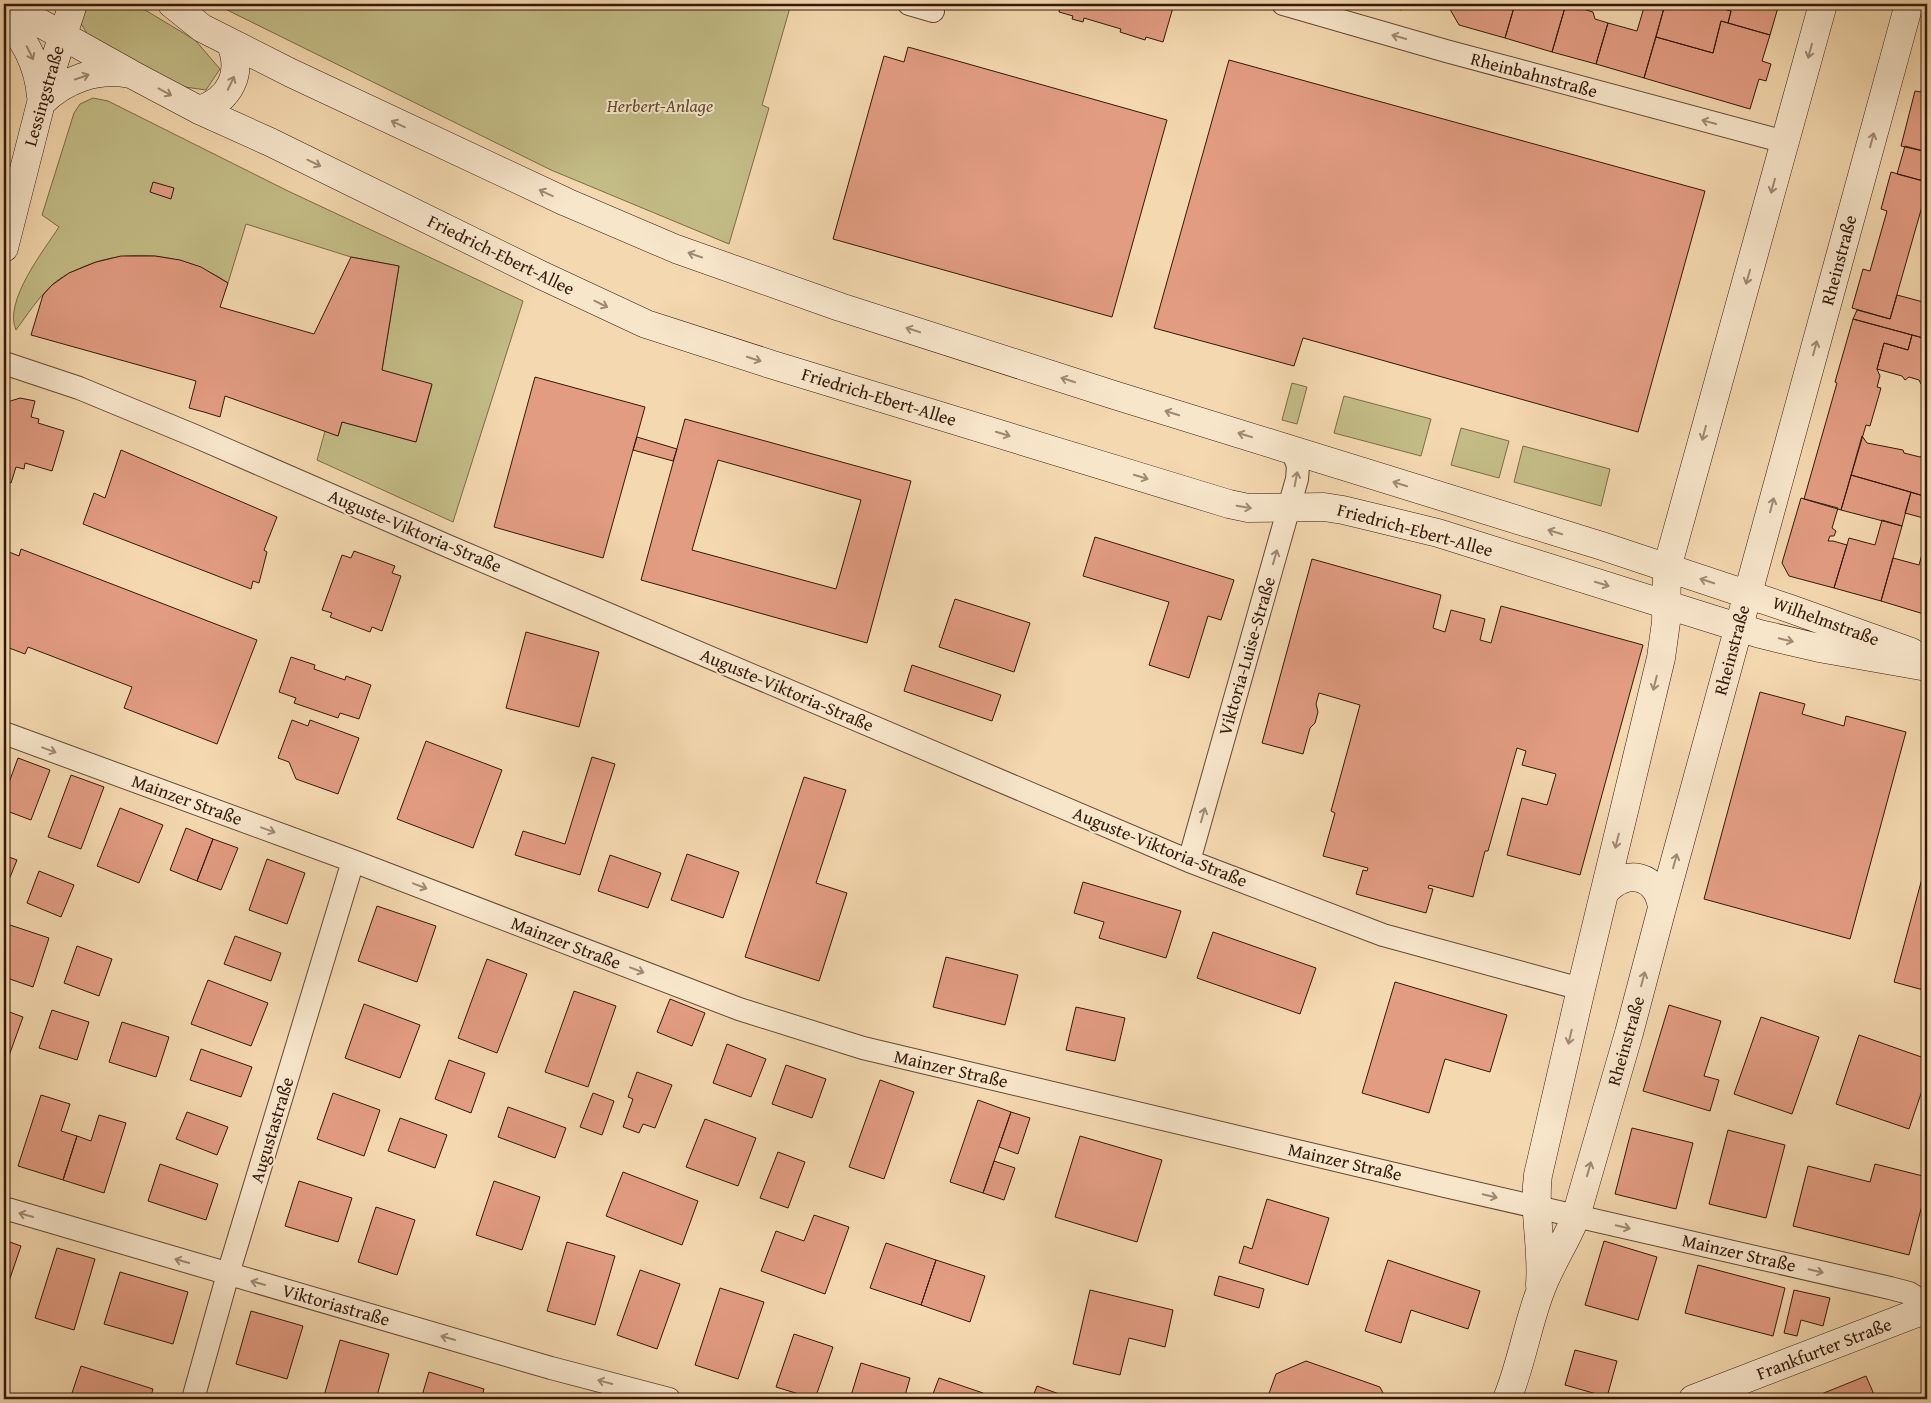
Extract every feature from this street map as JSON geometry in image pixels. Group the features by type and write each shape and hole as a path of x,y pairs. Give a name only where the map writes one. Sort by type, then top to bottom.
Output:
{"street":[{"name":"Friedrich-Ebert-Allee","path":"6,4 199,110 270,142 646,324 1229,504 1248,508 1324,507 1343,510 1438,533 1665,603"},
{"name":"Lessingstraße","path":"4,248 42,103 73,4"},
{"path":"154,4 202,28"},
{"name":"Friedrich-Ebert-Allee","path":"172,4 202,28 300,77 566,202 676,249 840,307 1667,568"},
{"path":"909,4 933,11"},
{"name":"Rheinbahnstraße","path":"1283,4 1446,51 1785,142"},
{"name":"Rheinstraße","path":"1540,1291 1541,1255 1535,1206 1538,1175 1661,658 1666,622 1667,568 1823,4"},
{"name":"Rheinstraße","path":"1511,1393 1540,1291 1576,1216 1629,1033 1908,4"},
{"path":"4,12 33,58 38,74 42,103"},
{"path":"199,110 219,101 227,92 234,78 237,67 230,42"},
{"name":"Friedrich-Ebert-Allee","path":"42,103 56,90 83,76 110,72 131,74"},
{"name":"Auguste-Viktoria-Straße","path":"4,362 79,388 177,429 1190,862 1383,935 1581,989"},
{"name":"Viktoria-Luise-Straße","path":"1190,862 1289,508 1298,470 1292,450"},
{"name":"Wilhelmstraße","path":"1667,568 1747,594 1927,658"},
{"name":"Wilhelmstraße","path":"1665,603 1739,628 1819,648 1927,667"},
{"name":"Mainzer Straße","path":"4,733 354,861 739,1009 863,1048 1890,1288 1909,1293 1927,1304"},
{"name":"Augustastraße","path":"193,1399 228,1274 354,861"},
{"path":"1605,892 1616,881 1632,877 1640,878 1653,886 1658,892 1662,908"},
{"name":"Viktoriastraße","path":"4,1208 551,1368 669,1399"},
{"name":"Frankfurter Straße","path":"1693,1399 1927,1310"}],"green space":[{"path":"86,4 135,4 195,40 220,69 206,90 171,85 88,35 80,22"},
{"name":"Herbert-Anlage","path":"215,4 791,4 762,105 769,108 729,244 551,170"},
{"path":"93,98 108,101 288,191 523,301 453,522 317,460 325,431 338,436 342,422 416,442 432,385 382,370 399,266 351,257 246,224 228,283 195,265 158,256 140,255 103,260 63,276 37,301 16,330 14,318 15,305 20,291 35,262 59,227 42,215 74,113 80,104"},
{"path":"1292,383 1307,387 1297,424 1282,420"},
{"path":"1344,396 1431,419 1421,456 1334,433"},
{"path":"1461,428 1509,441 1499,478 1451,465"},
{"path":"1523,446 1610,469 1601,506 1514,482"}],"building":[{"path":"1061,4 1174,4 1163,42 1146,37 1145,40 1120,32 1121,29 1084,18 1083,22 1072,19 1073,16 1059,12"},
{"path":"1380,4 1403,4 1401,10"},
{"path":"1447,4 1515,4 1505,38 1459,25"},
{"path":"1515,4 1566,4 1552,52 1505,38"},
{"path":"1566,4 1584,4 1583,9 1593,12 1595,19 1608,23 1596,64 1552,52"},
{"path":"1645,4 1664,8 1644,78 1596,64 1608,23 1637,31"},
{"path":"1651,4 1706,4 1731,11 1728,23 1721,21 1713,53 1656,37 1664,8"},
{"path":"1711,4 1779,4 1770,35 1728,23 1731,11"},
{"path":"1721,21 1770,35 1762,61 1771,64 1766,81 1759,79 1750,109 1644,78 1656,37 1713,53"},
{"path":"908,47 1167,120 1112,317 833,239 884,56 904,62"},
{"path":"1229,60 1705,191 1638,432 1303,338 1294,366 1154,328"},
{"path":"1927,68 1927,93 1921,91"},
{"path":"1915,91 1927,93 1927,152 1901,146"},
{"path":"1905,146 1927,152 1927,182 1897,174"},
{"path":"1891,172 1927,182 1927,204 1923,203 1890,319 1852,308 1863,269 1870,271 1887,211 1881,209"},
{"path":"153,182 174,188 171,199 150,192"},
{"path":"121,256 155,256 180,260 201,267 228,283 220,307 314,334 351,257 399,266 382,370 432,384 416,442 342,422 338,436 225,396 220,417 189,408 196,381 31,335 43,295 52,285 69,273 96,262"},
{"path":"1897,295 1927,303 1927,339 1853,319 1857,310 1890,319"},
{"path":"1853,319 1912,335 1908,350 1884,343 1877,369 1880,376 1877,387 1881,388 1870,426 1866,425 1841,510 1804,499"},
{"path":"1912,335 1927,339 1927,382 1921,384 1919,380 1909,377 1905,380 1902,376 1877,369 1884,343 1908,350"},
{"path":"535,377 645,407 603,558 494,527"},
{"path":"20,398 35,401 31,417 39,419 38,423 64,431 52,471 25,463 24,469 16,467 11,483 4,479 4,403"},
{"path":"685,419 911,481 867,643 641,580","holes":["718,460 861,500 836,589 692,550"]},
{"path":"1862,436 1867,443 1903,450 1904,453 1920,457 1927,453 1927,497 1851,475"},
{"path":"637,437 677,449 673,461 633,450"},
{"path":"121,450 277,517 264,550 267,552 259,583 253,581 251,589 83,524 94,493 105,498"},
{"path":"1851,475 1911,492 1902,526 1841,510"},
{"path":"1911,492 1927,497 1927,519 1905,513"},
{"path":"1801,498 1838,508 1832,528 1836,531 1834,536 1830,536 1828,541 1847,545 1834,588 1789,576 1782,563"},
{"path":"1882,520 1902,526 1881,601 1834,588 1849,538 1875,545"},
{"path":"1927,536 1927,615 1881,601 1893,558 1919,565"},
{"path":"1095,537 1234,580 1221,620 1208,616 1189,678 1149,665 1169,602 1083,576"},
{"path":"21,549 257,640 217,744 124,708 132,687 28,647 25,654 4,646 4,550 19,556"},
{"path":"354,551 395,566 392,573 401,576 382,631 372,627 370,632 330,617 332,613 322,610 342,555 351,558"},
{"path":"1312,559 1441,595 1433,628 1445,632 1451,610 1485,619 1480,640 1491,643 1501,606 1643,645 1580,875 1507,855 1522,798 1547,805 1556,774 1522,765 1526,751 1517,748 1488,851 1485,851 1473,897 1429,885 1428,888 1433,889 1426,913 1356,894 1363,870 1367,871 1368,868 1323,856 1335,813 1331,811 1360,705 1319,693 1316,704 1318,712 1315,723 1310,728 1303,754 1262,743"},
{"path":"955,599 1030,623 1014,672 939,647"},
{"path":"526,632 599,652 579,727 506,708"},
{"path":"291,657 315,665 314,669 345,680 346,676 371,685 359,719 340,713 338,718 294,703 296,698 279,692"},
{"path":"912,665 1001,695 992,721 904,691"},
{"path":"1760,692 1805,704 1802,714 1844,726 1846,716 1906,732 1850,939 1704,899"},
{"path":"292,720 308,726 310,720 359,738 338,794 296,779 289,762 278,758"},
{"path":"426,741 502,770 473,848 397,819"},
{"path":"592,757 615,764 580,875 515,855 523,831 565,844"},
{"path":"18,758 50,770 31,820 4,810 4,796"},
{"path":"71,775 104,787 81,849 48,837"},
{"path":"804,777 846,790 816,883 847,893 819,981 745,957"},
{"path":"120,808 163,825 139,883 97,866"},
{"path":"186,828 213,839 197,881 170,870"},
{"path":"213,839 238,848 221,890 197,881"},
{"path":"687,854 739,872 723,918 671,900"},
{"path":"4,855 17,860 4,892"},
{"path":"610,855 661,873 648,908 598,891"},
{"path":"267,859 305,873 287,924 249,910"},
{"path":"1927,860 1927,991 1894,982"},
{"path":"39,871 74,885 61,917 27,903"},
{"path":"1083,882 1181,911 1166,958 1099,938 1104,922 1074,913"},
{"path":"377,906 436,926 417,982 358,961"},
{"path":"4,923 49,938 33,987 4,977"},
{"path":"1213,932 1316,968 1300,1014 1197,978"},
{"path":"235,936 281,953 271,981 224,964"},
{"path":"77,946 112,959 99,996 64,983"},
{"path":"946,957 1018,975 1005,1025 933,1007"},
{"path":"487,959 527,974 497,1053 458,1038"},
{"path":"208,980 268,1003 251,1046 191,1024"},
{"path":"1395,982 1507,1015 1490,1072 1445,1059 1429,1113 1362,1093"},
{"path":"574,991 616,1006 588,1087 545,1072"},
{"path":"670,999 705,1013 692,1046 657,1032"},
{"path":"364,1004 420,1025 400,1078 345,1058"},
{"path":"1669,1005 1721,1021 1704,1076 1719,1080 1710,1111 1643,1091"},
{"path":"1076,1007 1125,1018 1115,1061 1066,1050"},
{"path":"4,1010 23,1017 6,1064 4,1063"},
{"path":"52,1010 89,1022 77,1060 39,1048"},
{"path":"1761,1017 1819,1037 1792,1114 1734,1094"},
{"path":"122,1022 169,1037 156,1077 109,1062"},
{"path":"1859,1035 1927,1059 1927,1076 1909,1129 1836,1104"},
{"path":"727,1044 766,1059 751,1097 713,1083"},
{"path":"201,1049 252,1067 241,1097 190,1080"},
{"path":"449,1060 485,1073 471,1113 435,1099"},
{"path":"786,1065 826,1079 812,1118 772,1104"},
{"path":"637,1072 672,1085 655,1128 643,1124 639,1133 623,1127 633,1099 628,1097"},
{"path":"880,1080 914,1092 884,1179 849,1167"},
{"path":"333,1093 380,1110 364,1156 317,1139"},
{"path":"593,1093 614,1101 602,1135 580,1127"},
{"path":"41,1095 70,1104 61,1131 77,1136 63,1180 18,1166"},
{"path":"978,1100 1011,1112 983,1193 950,1182"},
{"path":"508,1107 566,1128 555,1158 498,1137"},
{"path":"187,1112 228,1127 217,1155 176,1139"},
{"path":"1011,1112 1030,1118 1018,1154 999,1147"},
{"path":"99,1115 126,1123 104,1193 63,1180 77,1136 91,1141"},
{"path":"400,1118 447,1135 435,1168 388,1151"},
{"path":"705,1119 756,1138 738,1186 686,1167"},
{"path":"1632,1128 1693,1143 1676,1209 1615,1194"},
{"path":"1728,1130 1785,1145 1766,1218 1709,1204"},
{"path":"1080,1136 1162,1160 1137,1242 1055,1217"},
{"path":"778,1152 805,1162 788,1208 760,1198"},
{"path":"994,1161 1015,1168 1004,1200 983,1193"},
{"path":"160,1164 218,1184 206,1220 148,1201"},
{"path":"1875,1164 1927,1177 1927,1186 1909,1255 1793,1226 1808,1166 1870,1182"},
{"path":"623,1172 698,1201 682,1245 606,1216"},
{"path":"299,1181 352,1198 338,1242 285,1226"},
{"path":"494,1181 540,1197 522,1250 476,1235"},
{"path":"1267,1199 1329,1218 1308,1285 1239,1263 1244,1246 1252,1249"},
{"path":"376,1207 415,1220 397,1275 358,1262"},
{"path":"814,1215 849,1227 825,1294 761,1271 776,1231 804,1241"},
{"path":"4,1240 21,1246 4,1296"},
{"path":"1604,1241 1657,1257 1638,1320 1585,1305"},
{"path":"567,1242 615,1256 595,1325 547,1311"},
{"path":"886,1243 936,1260 921,1305 870,1288"},
{"path":"57,1248 95,1259 74,1330 35,1318"},
{"path":"936,1260 985,1276 970,1322 921,1305"},
{"path":"1388,1260 1480,1291 1468,1329 1411,1310 1401,1343 1365,1331"},
{"path":"1698,1265 1785,1288 1773,1336 1685,1313"},
{"path":"640,1270 680,1284 657,1349 617,1335"},
{"path":"120,1272 188,1292 173,1344 104,1324"},
{"path":"1219,1276 1264,1289 1259,1308 1214,1295"},
{"path":"720,1288 764,1302 738,1379 695,1365"},
{"path":"1090,1290 1173,1310 1165,1347 1129,1338 1120,1375 1073,1364"},
{"path":"1794,1290 1830,1298 1823,1326 1801,1320 1797,1336 1784,1333"},
{"path":"251,1311 303,1326 287,1379 236,1364"},
{"path":"794,1334 833,1347 815,1399 776,1387"},
{"path":"340,1340 389,1354 376,1399 334,1399 324,1396"},
{"path":"1575,1350 1617,1361 1607,1397 1565,1385"},
{"path":"1306,1361 1380,1387 1386,1399 1267,1399 1276,1374"},
{"path":"861,1363 910,1378 904,1399 850,1399"},
{"path":"81,1366 153,1389 150,1399 70,1399"},
{"path":"429,1372 484,1389 481,1399 421,1399"},
{"path":"1866,1376 1876,1399 1809,1399"},
{"path":"939,1378 983,1393 981,1399 931,1399"},
{"path":"1037,1386 1073,1399 1032,1399"},
{"path":"516,1395 532,1399 515,1399"}]}
